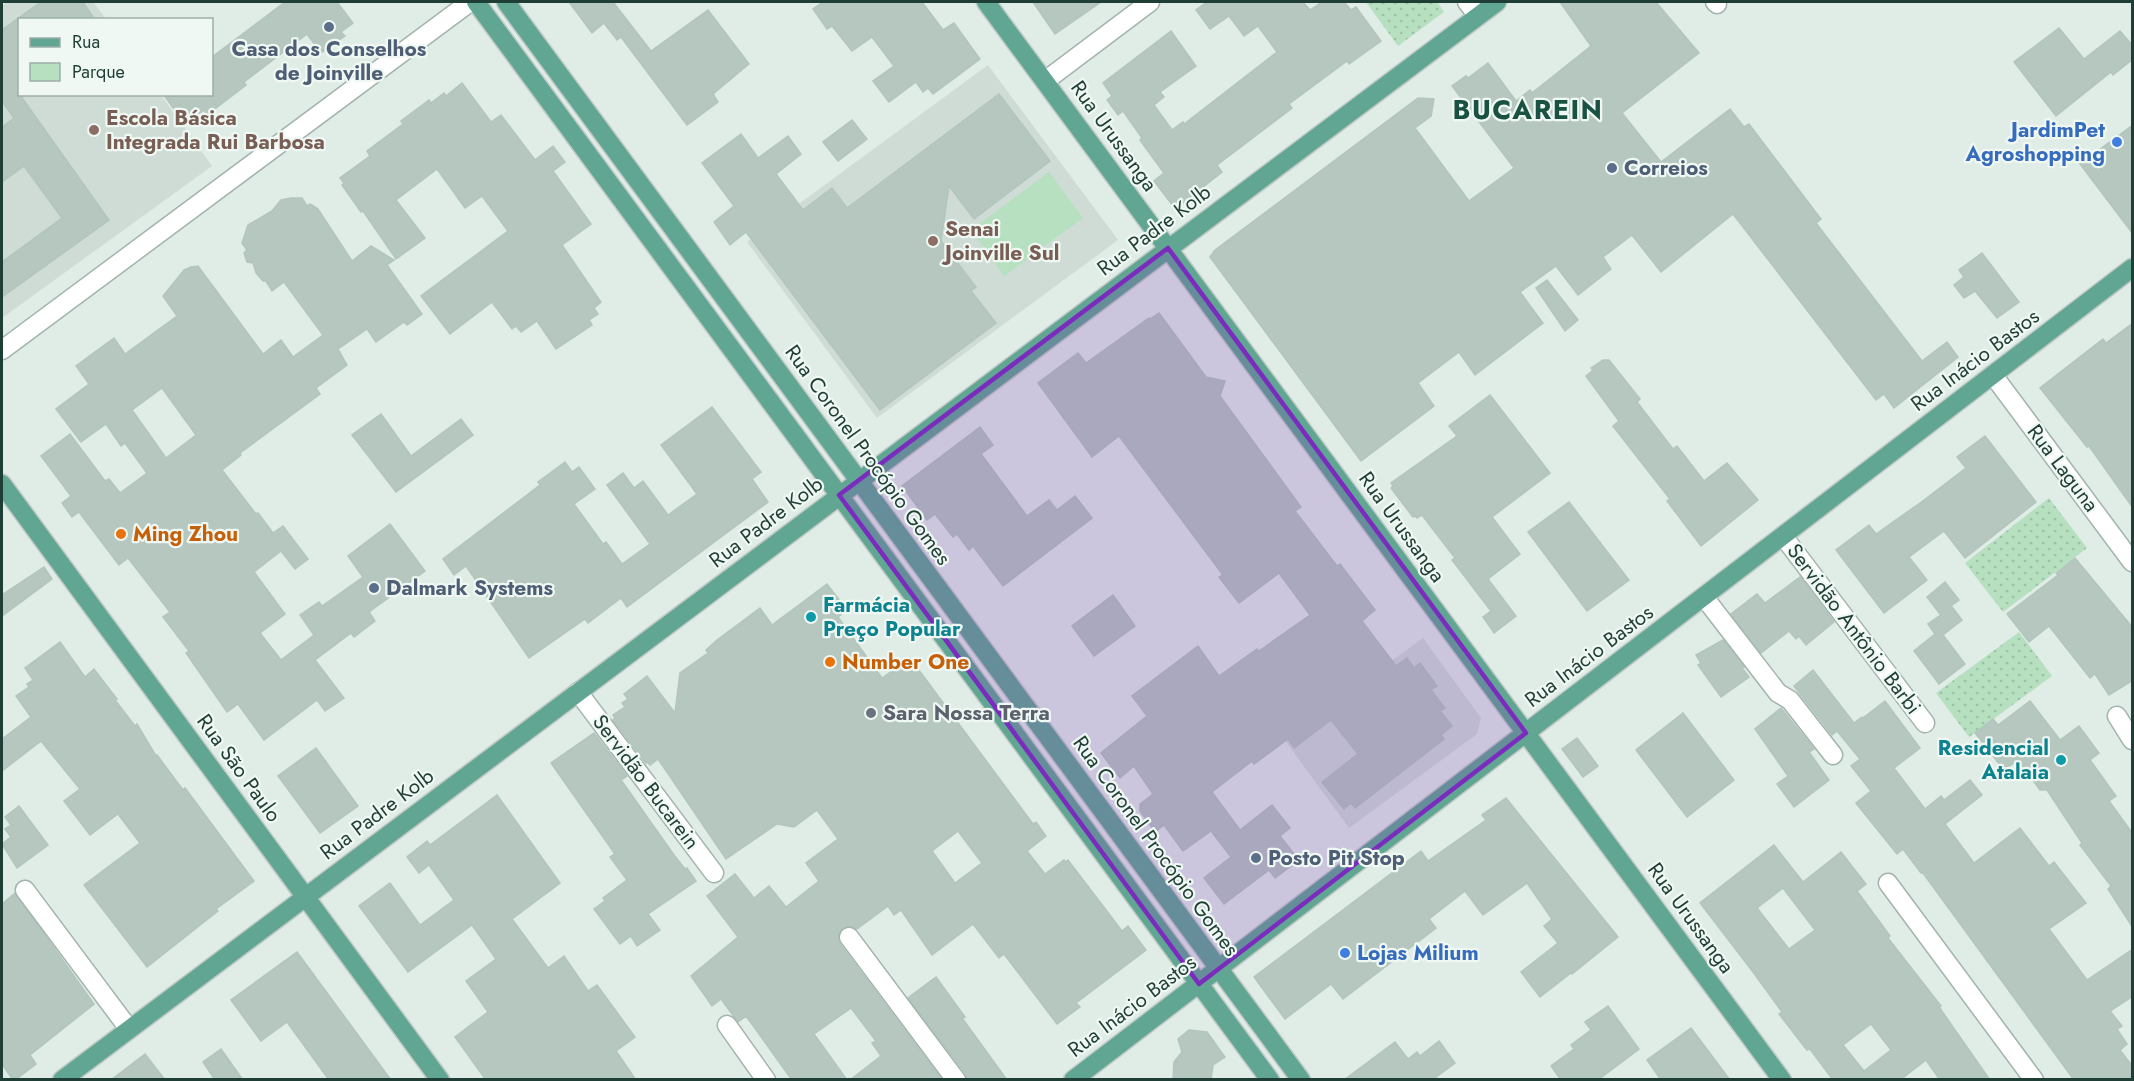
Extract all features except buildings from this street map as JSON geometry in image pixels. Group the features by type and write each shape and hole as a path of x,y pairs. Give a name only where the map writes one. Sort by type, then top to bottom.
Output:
{"main road":[{"path":"476,2 1270,1080"},
{"name":"Rua Coronel Procópio Gomes","path":"506,2 1301,1080"},
{"name":"Rua Urussanga","path":"986,2 1782,1080"},
{"name":"Rua Padre Kolb","path":"62,1080 1168,248 1472,9 1497,2"},
{"name":"Rua Inácio Bastos","path":"1073,1080 2133,268"},
{"name":"Rua São Paulo","path":"2,484 440,1080"}],"street":[{"path":"2,350 470,2"},
{"path":"1045,81 1149,2"},
{"name":"Rua Laguna","path":"1993,375 2133,562"},
{"name":"Servidão Antônio Barbi","path":"1783,536 1925,723"},
{"path":"1704,597 1778,693 1790,700 1833,755"},
{"name":"Servidão Bucarein","path":"578,692 714,873"},
{"path":"2117,716 2133,741"},
{"path":"1888,883 2034,1080"},
{"path":"25,890 129,1029"},
{"path":"849,937 956,1080"},
{"path":"727,1025 766,1080"}],"highlighted area":[{"path":"1168,248 1526,733 1199,984 839,495"}],"shaded area":[{"name":"Escola Básica Integrada Rui Barbosa","path":"7,2 93,2 105,18 18,18 18,96 162,96 212,166 2,318 2,6"},
{"name":"Senai Joinville Sul","path":"988,65 1118,240 877,418 747,242"},
{"path":"1423,638 1481,718 1477,734 1349,828 1284,739"}],"green space":[{"path":"1366,2 1437,2 1444,12 1398,46"},
{"path":"1049,172 1083,218 1004,276 971,230"},
{"path":"2049,498 2087,548 2003,612 1965,563"},
{"path":"2019,632 2052,676 1969,737 1936,693"}],"place":[{"name":"Casa dos Conselhos de Joinville","path":"329,27"},
{"name":"Escola Básica Integrada Rui Barbosa","path":"94,130"},
{"name":"JardimPet Agroshopping","path":"2117,142"},
{"name":"Correios","path":"1612,168"},
{"name":"Senai Joinville Sul","path":"933,241"},
{"name":"Ming Zhou","path":"121,534"},
{"name":"Dalmark Systems","path":"374,588"},
{"name":"Farmácia Preço Popular","path":"811,617"},
{"name":"Number One","path":"830,662"},
{"name":"Sara Nossa Terra","path":"871,713"},
{"name":"Residencial Atalaia","path":"2061,760"},
{"name":"Posto Pit Stop","path":"1256,858"},
{"name":"Lojas Milium","path":"1345,953"}],"district":[{"name":"BUCAREIN","path":"1528,110"}]}
